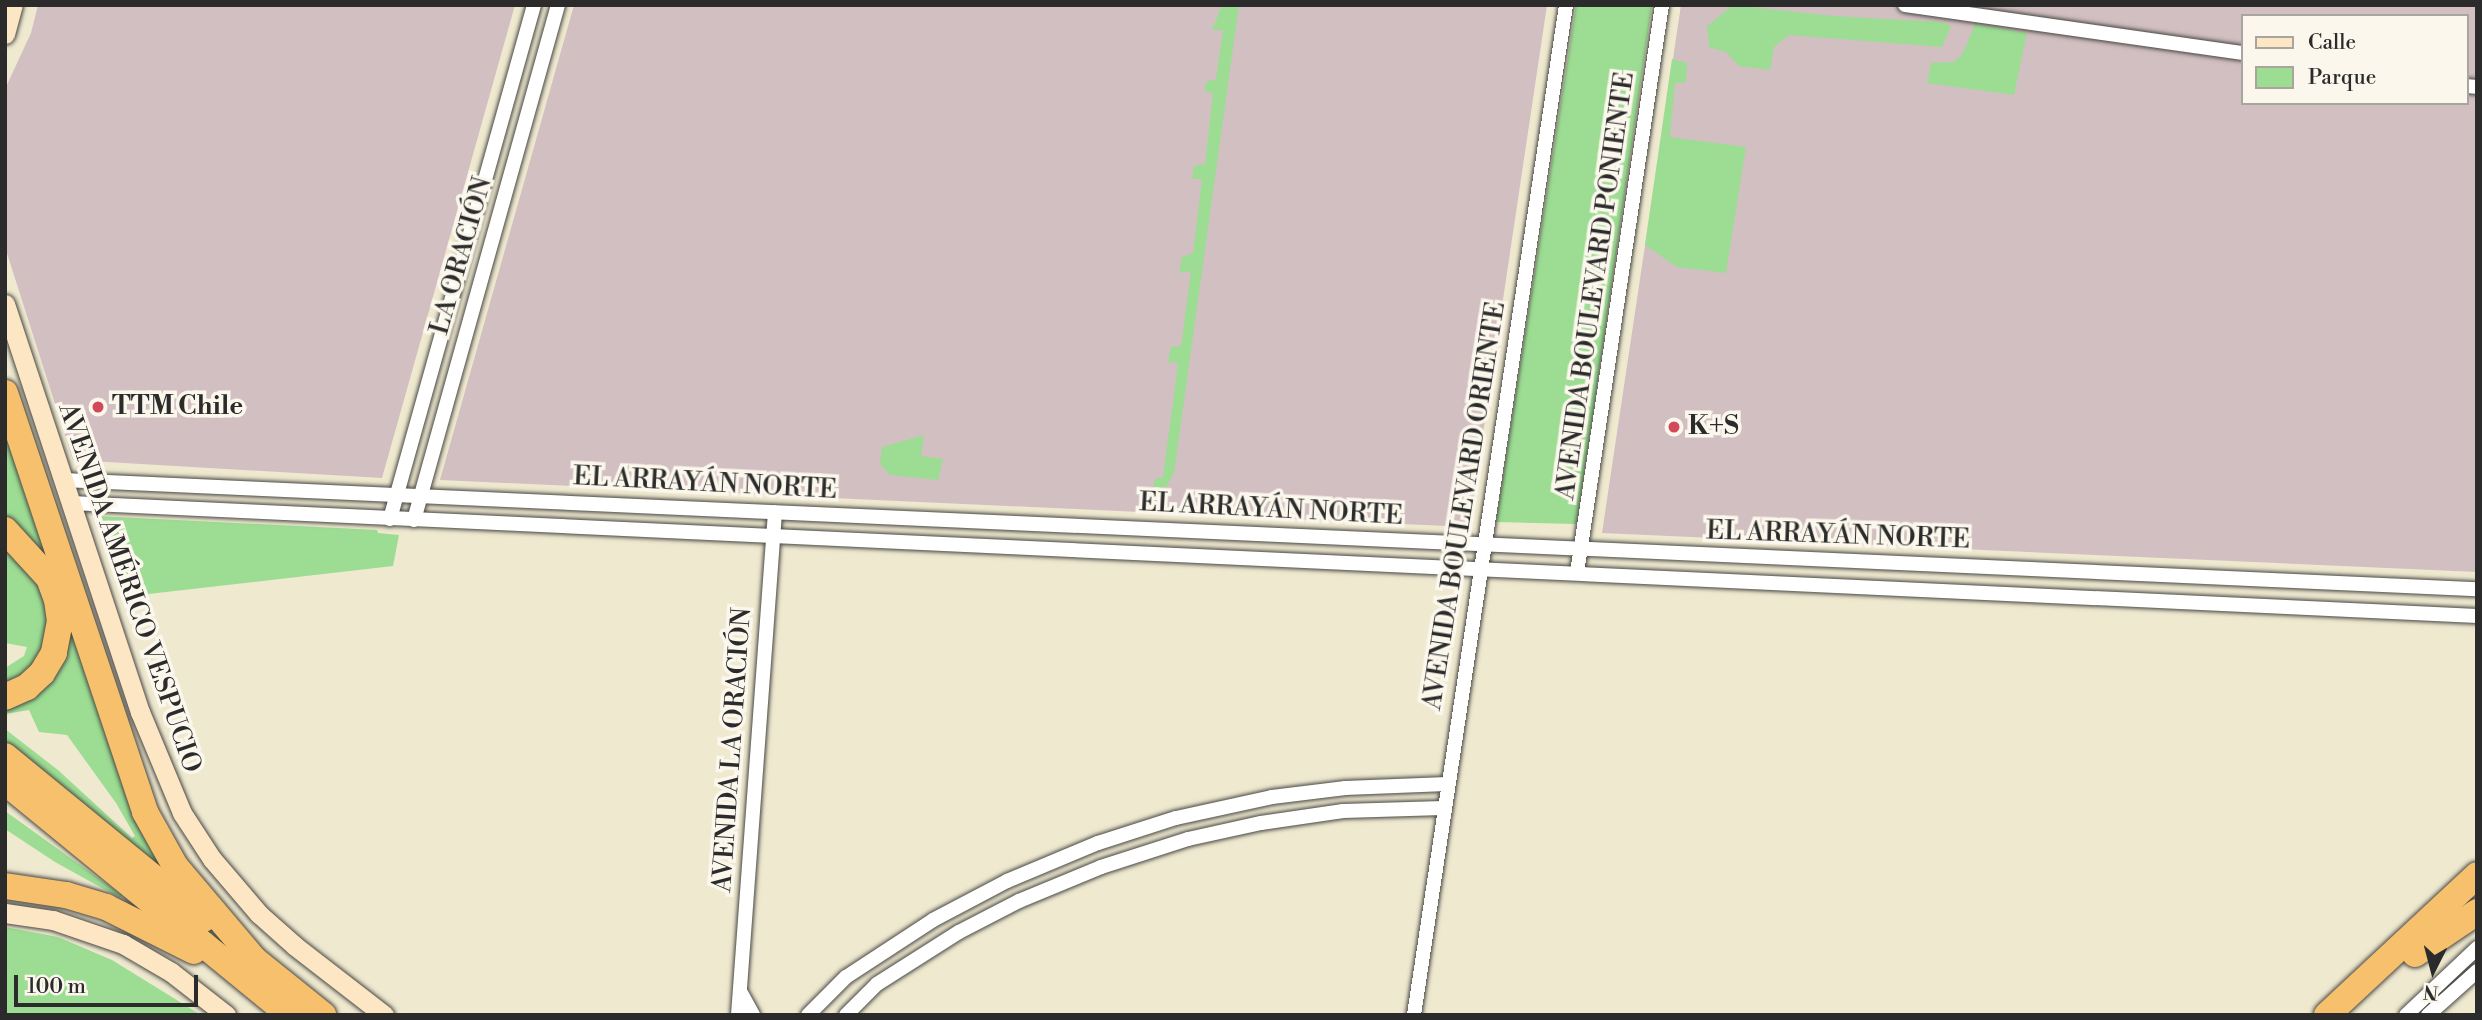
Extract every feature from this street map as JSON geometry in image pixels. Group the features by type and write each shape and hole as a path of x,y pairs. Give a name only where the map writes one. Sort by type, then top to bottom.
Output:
{"highway":[{"path":"5,393 145,812 176,866 246,966 290,1015"},
{"path":"5,530 49,578 57,600 60,621 54,653 42,673 27,687 5,697"},
{"path":"5,756 246,966"},
{"path":"5,782 246,966 323,1015"},
{"path":"2340,1010 2412,920 2477,854"},
{"path":"2340,1010 2477,875"},
{"path":"5,886 66,895 106,907 246,966"},
{"path":"2415,954 2477,897"},
{"path":"2340,1010 2477,912"}],"street":[{"path":"5,34 13,5"},
{"name":"LA ORACIÓN","path":"390,519 534,5"},
{"name":"LA ORACIÓN","path":"414,520 558,5"},
{"name":"AVENIDA BOULEVARD ORIENTE","path":"1414,1015 1443,808 1566,5"},
{"name":"AVENIDA BOULEVARD PONIENTE","path":"1577,573 1662,5"},
{"path":"1905,5 2240,53"},
{"name":"AVENIDA AMÉRICO VESPUCIO","path":"5,304 159,763 196,836 259,915 303,953 384,1015"},
{"name":"EL ARRAYÁN NORTE","path":"64,480 2477,589"},
{"name":"EL ARRAYÁN NORTE","path":"71,503 2477,616"},
{"name":"AVENIDA LA ORACIÓN","path":"737,1015 741,992 775,512"},
{"path":"808,1015 845,977 933,920 1007,881 1108,839 1175,818 1272,797 1345,788 1447,784"},
{"path":"846,1015 877,984 959,932 1037,893 1129,857 1220,832 1302,816 1385,808 1443,808"},
{"path":"5,913 62,922 123,944 171,972 226,1015"},
{"path":"2406,1015 2477,948"},
{"path":"2428,1015 2477,971"},
{"path":"741,992 753,1015"}],"shaded area":[{"path":"38,5 515,5 382,478 73,460 5,247 5,89 31,33"},
{"path":"574,5 1547,5 1469,527 440,480"},
{"path":"1681,5 2477,5 2477,572 1602,533"}],"green space":[{"path":"1222,5 1239,5 1174,473 1167,486 1154,493 1154,480 1163,477 1178,363 1168,362 1171,347 1181,346 1191,271 1179,273 1182,257 1193,253 1202,179 1192,179 1194,166 1205,164 1213,93 1205,92 1206,82 1216,79 1223,30 1212,30"},
{"path":"1576,5 1652,5 1577,524 1496,522"},
{"path":"1733,5 1833,16 1942,22 1951,26 1942,47 1789,35 1774,47 1770,70 1739,66 1726,52 1709,47 1707,26"},
{"path":"1975,24 2027,33 2014,95 1927,83 1931,63 1954,62 1963,53"},
{"path":"1672,59 1687,63 1686,82 1675,83 1670,137 1746,147 1726,273 1677,267 1645,245"},
{"path":"5,405 53,555 44,560 5,523"},
{"path":"924,435 921,456 943,459 938,480 890,475 880,464 882,447"},
{"path":"96,516 377,530 378,533 399,535 393,566 122,597"},
{"path":"5,541 44,587 50,637 31,669 5,686 5,668 24,656 27,647 5,643"},
{"path":"73,627 167,875 5,748 5,729 58,770 132,838 135,836 116,803 67,735 39,732 29,710 5,714 5,702"},
{"path":"5,811 122,895 120,898 55,862 5,829"},
{"path":"5,927 58,937 112,960 201,1015 5,1015"}],"place":[{"name":"TTM Chile","path":"98,407"},
{"name":"K+S","path":"1674,427"}]}
